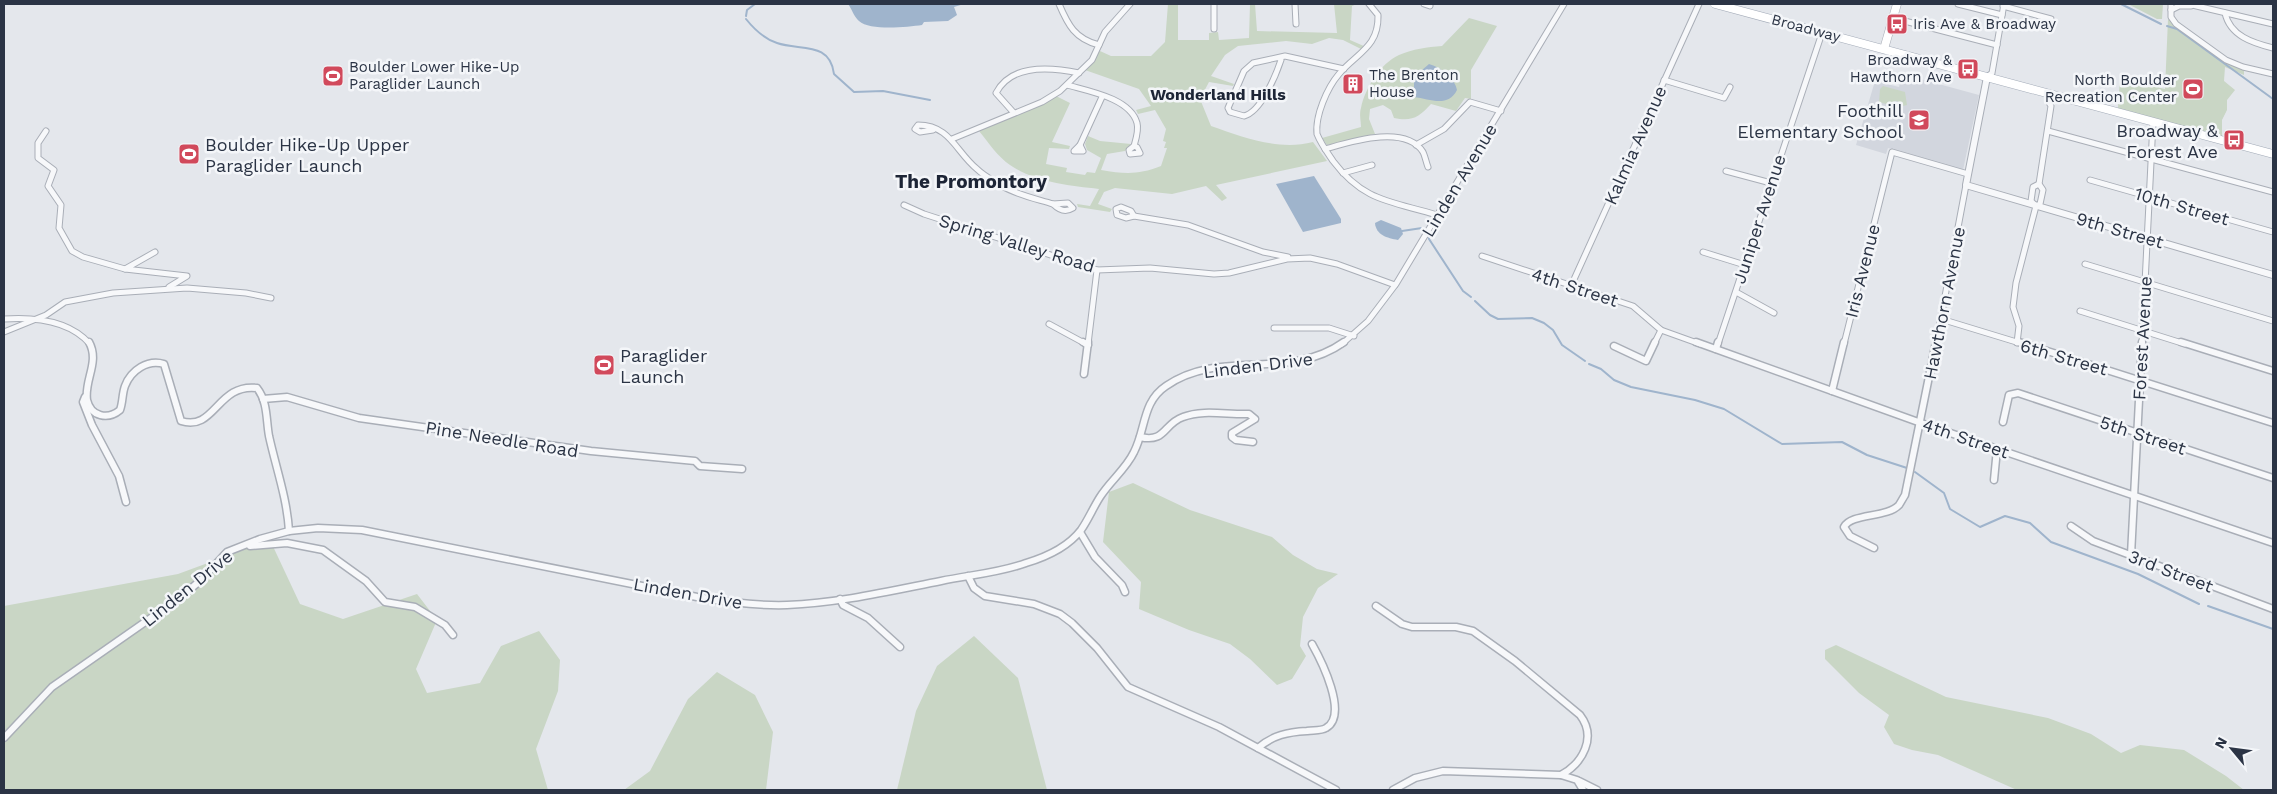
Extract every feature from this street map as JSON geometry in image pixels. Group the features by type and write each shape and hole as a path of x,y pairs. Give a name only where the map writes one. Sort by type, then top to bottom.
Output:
{"main road":[{"name":"Broadway","path":"1714,4 2273,154"},
{"path":"1884,49 1897,4"}],"street":[{"path":"1059,4 1072,32 1086,42 1099,45"},
{"path":"952,139 1046,99 1067,85 1092,60 1106,32 1130,4"},
{"path":"1214,4 1214,29"},
{"path":"1295,4 1296,24"},
{"path":"1369,4 1378,15 1375,38 1368,49 1344,69 1332,84 1316,124 1317,138 1350,181 1364,191 1437,215"},
{"path":"1424,4 1430,6"},
{"name":"Linden Avenue","path":"1341,345 1354,336 1376,314 1396,285 1564,4"},
{"name":"Kalmia Avenue","path":"1571,286 1698,4"},
{"path":"1958,4 2002,15"},
{"path":"2171,4 2171,18 2176,24 2224,59 2243,67 2273,74"},
{"path":"2188,4 2273,24"},
{"path":"2003,5 2051,19"},
{"name":"Hawthorn Avenue","path":"1874,548 1850,536 1844,524 1889,511 1902,501 1921,423 1987,77 1992,73 2003,5"},
{"path":"2171,10 2183,6 2197,6"},
{"path":"2225,13 2226,22 2246,38 2273,48"},
{"path":"1893,18 1997,45"},
{"name":"Juniper Avenue","path":"1716,350 1822,33"},
{"path":"1281,60 1276,74 1253,112 1245,116 1230,112 1228,108 1244,70 1253,63 1285,56 1344,69"},
{"path":"1271,59 1297,59"},
{"path":"1014,113 996,93 998,85 1004,80 1030,70 1063,68 1079,73"},
{"path":"1664,80 1724,98 1730,87"},
{"path":"1067,85 1124,106 1133,114 1138,124 1134,146"},
{"path":"2049,93 2048,101 2052,106"},
{"path":"2017,343 2019,326 2013,307 2016,284 2036,206 2040,204 2043,190 2039,184 2052,106 2056,103 2058,96"},
{"path":"1080,145 1102,97"},
{"path":"1416,145 1444,129 1470,102 1501,111"},
{"name":"Forest Avenue","path":"2131,555 2153,122"},
{"path":"933,130 952,139 982,174 1005,188 1053,204"},
{"path":"46,131 37,141 38,158 54,170 48,186 61,205 60,228 64,238 76,254 126,269 187,276 186,279 165,289"},
{"path":"2048,131 2273,192"},
{"path":"1325,149 1369,138 1385,136 1404,139 1416,145 1425,155 1428,167"},
{"name":"Iris Avenue","path":"1832,391 1892,152 1968,174"},
{"path":"1343,173 1372,165"},
{"path":"1726,171 1771,183"},
{"name":"10th Street","path":"2090,180 2273,232"},
{"path":"2036,206 2031,201 2033,187 2039,184"},
{"name":"9th Street","path":"1966,185 2273,274"},
{"name":"Spring Valley Road","path":"904,205 924,214 1097,270 1150,268 1214,274 1293,258 1323,260 1396,285"},
{"path":"1134,216 1201,229 1263,252 1293,258"},
{"path":"126,269 155,252"},
{"path":"1703,252 1745,265"},
{"name":"4th Street","path":"1482,256 1632,306 1641,311 1660,330 1921,423 2134,494 2273,543"},
{"path":"2084,264 2273,321"},
{"path":"1084,374 1097,270"},
{"path":"4,332 36,319 65,302 80,298 165,289 204,289 246,293 271,298"},
{"path":"1736,292 1774,313"},
{"path":"2080,311 2273,371"},
{"path":"4,319 36,319 72,330 90,343 93,353 86,395 83,402 92,425 119,476 126,502"},
{"name":"6th Street","path":"1941,319 2273,423"},
{"path":"1049,324 1088,345"},
{"path":"1274,328 1329,328 1354,336"},
{"path":"1614,346 1646,361 1660,330"},
{"name":"Linden Drive","path":"4,738 52,687 181,597 201,580 227,552 289,530 318,528 362,530 745,604 792,605 840,599 1028,563 1051,552 1080,532 1104,490 1133,454 1140,436 1145,412 1152,398 1165,387 1182,377 1224,366 1278,366 1305,362 1319,358 1341,345"},
{"path":"86,395 90,408 95,413 106,417 115,414 122,406 124,388 130,377 144,365 155,362 164,364 181,421 190,424 201,420 230,392 246,385 257,388 263,399 269,435 288,508 289,530"},
{"name":"5th Street","path":"2003,422 2008,395 2013,393 2273,478"},
{"name":"Pine Needle Road","path":"263,399 279,397 299,399 358,418 488,435 586,452 695,461 700,466 742,469"},
{"path":"1140,436 1149,440 1157,438 1177,419 1188,415 1249,414 1255,417 1255,419 1232,433 1232,437 1236,440 1253,442"},
{"path":"1994,480 1997,448"},
{"name":"3rd Street","path":"2071,526 2093,541 2273,609"},
{"path":"1080,532 1095,557 1122,585 1125,592"},
{"path":"239,547 284,543 302,544 324,551 374,586 385,602 415,607 445,625 454,635"},
{"path":"968,576 972,587 985,596 1035,603 1059,613 1091,641 1117,677 1128,687 1219,726 1336,790"},
{"path":"840,599 843,605 868,618 900,647"},
{"path":"1376,606 1402,624 1412,627 1456,627 1473,631 1514,660 1585,720 1588,725 1589,738 1577,764 1570,771 1561,775"},
{"path":"1258,748 1266,739 1287,732 1325,729 1335,718 1336,708 1327,676 1312,644"},
{"path":"1393,790 1415,778 1443,772 1561,775 1577,780 1597,790"},
{"path":"1577,780 1583,790"}],"shaded area":[{"name":"Foothill Elementary School","path":"1902,74 1979,95 1963,170 1888,148 1886,154 1856,145 1875,81 1899,87"}],"green space":[{"path":"1168,4 1178,4 1178,40 1209,40 1209,33 1218,32 1219,40 1249,38 1250,4 1255,4 1257,31 1337,33 1334,4 1357,4 1352,6 1350,40 1366,47 1363,50 1343,40 1329,38 1312,44 1286,41 1238,46 1225,55 1211,76 1234,84 1233,86 1209,82 1200,99 1211,126 1261,142 1287,145 1313,142 1327,161 1216,185 1227,198 1222,201 1206,186 1172,194 1115,188 1104,192 1098,204 1112,209 1110,212 1078,207 1077,204 1090,206 1099,189 1053,182 1030,176 1001,158 979,131 1056,96 1070,103 1052,142 1070,146 1069,149 1049,148 1046,164 1067,168 1066,172 1085,175 1087,172 1095,173 1101,158 1087,150 1085,144 1088,136 1100,141 1131,144 1125,151 1107,154 1101,170 1131,173 1161,166 1167,148 1164,148 1166,142 1163,141 1166,129 1155,110 1138,114 1136,110 1151,106 1139,89 1085,70 1100,51 1111,56 1151,56 1165,42"},
{"path":"2128,4 2163,4 2162,19 2157,19"},
{"path":"1469,18 1497,26 1471,70 1471,99 1465,98 1456,111 1431,104 1419,115 1410,119 1394,118 1391,110 1383,105 1370,109 1369,119 1375,134 1327,145 1322,138 1361,127 1360,110 1366,92 1386,64 1399,55 1410,51 1442,46"},
{"path":"2168,19 2214,54 2244,69 2244,75 2225,67 2224,81 2235,90 2227,100 2227,110 2222,120 2222,137 2118,108 2120,78 2165,89"},
{"path":"1883,86 1905,92 1907,105 1903,106 1897,101 1886,104 1879,102 1880,89"},
{"path":"1133,483 1190,510 1272,537 1293,555 1317,569 1338,574 1318,588 1303,617 1300,646 1306,656 1292,679 1277,685 1250,659 1230,644 1189,630 1139,609 1141,582 1103,542 1109,492"},
{"path":"270,540 300,604 343,619 417,594 437,620 416,669 427,693 480,683 501,646 539,631 560,660 558,691 536,749 548,790 4,790 4,606 178,574"},
{"path":"974,636 1018,678 1047,790 897,790 916,711 937,666"},
{"path":"1836,645 1946,697 2048,718 2091,734 2121,753 2140,745 2184,750 2226,776 2244,790 2017,790 1938,755 1894,744 1884,727 1889,715 1859,693 1825,659 1825,650"},
{"path":"717,672 755,695 773,732 766,790 624,790 650,771 688,699"}],"water":[{"path":"848,4 964,4 954,7 957,15 948,21 924,22 922,25 889,28 864,24 857,19"},
{"path":"1429,64 1442,70 1456,86 1457,90 1449,99 1438,101 1414,97 1414,77"},
{"path":"1314,176 1341,219 1341,223 1303,232 1276,184"},
{"path":"1381,220 1401,228 1403,234 1398,240 1386,237 1377,230 1375,223"}],"waterway":[{"path":"746,16 747,10 755,4"},
{"path":"2121,4 2161,24"},
{"path":"746,19 768,39 777,43 813,49 827,56 834,74 854,92 883,91 930,100"},
{"path":"2167,26 2177,29 2273,99"},
{"path":"1402,231 1422,228 1425,231"},
{"path":"1429,234 1429,239 1463,291 1471,297"},
{"path":"1475,301 1490,315 1498,319 1532,318 1544,323 1553,330 1562,345 1585,361"},
{"path":"1589,364 1601,369 1614,380 1631,387 1695,400 1724,409 1782,444 1842,442 1867,455 1907,468"},
{"path":"1915,472 1944,493 1950,509 1980,527 2005,516 2030,523 2051,542 2138,574 2199,604"},
{"path":"2208,606 2273,629"}],"place":[{"name":"Iris Ave & Broadway","path":"1897,24"},
{"name":"Broadway & Hawthorn Ave","path":"1968,69"},
{"name":"Boulder Lower Hike-Up Paraglider Launch","path":"333,76"},
{"name":"The Brenton House","path":"1353,84"},
{"name":"North Boulder Recreation Center","path":"2193,89"},
{"name":"Foothill Elementary School","path":"1919,120"},
{"name":"Broadway & Forest Ave","path":"2234,140"},
{"name":"Boulder Hike-Up Upper Paraglider Launch","path":"189,154"},
{"name":"Paraglider Launch","path":"604,365"}],"district":[{"name":"Wonderland Hills","path":"1218,94"},
{"name":"The Promontory","path":"971,181"}]}
